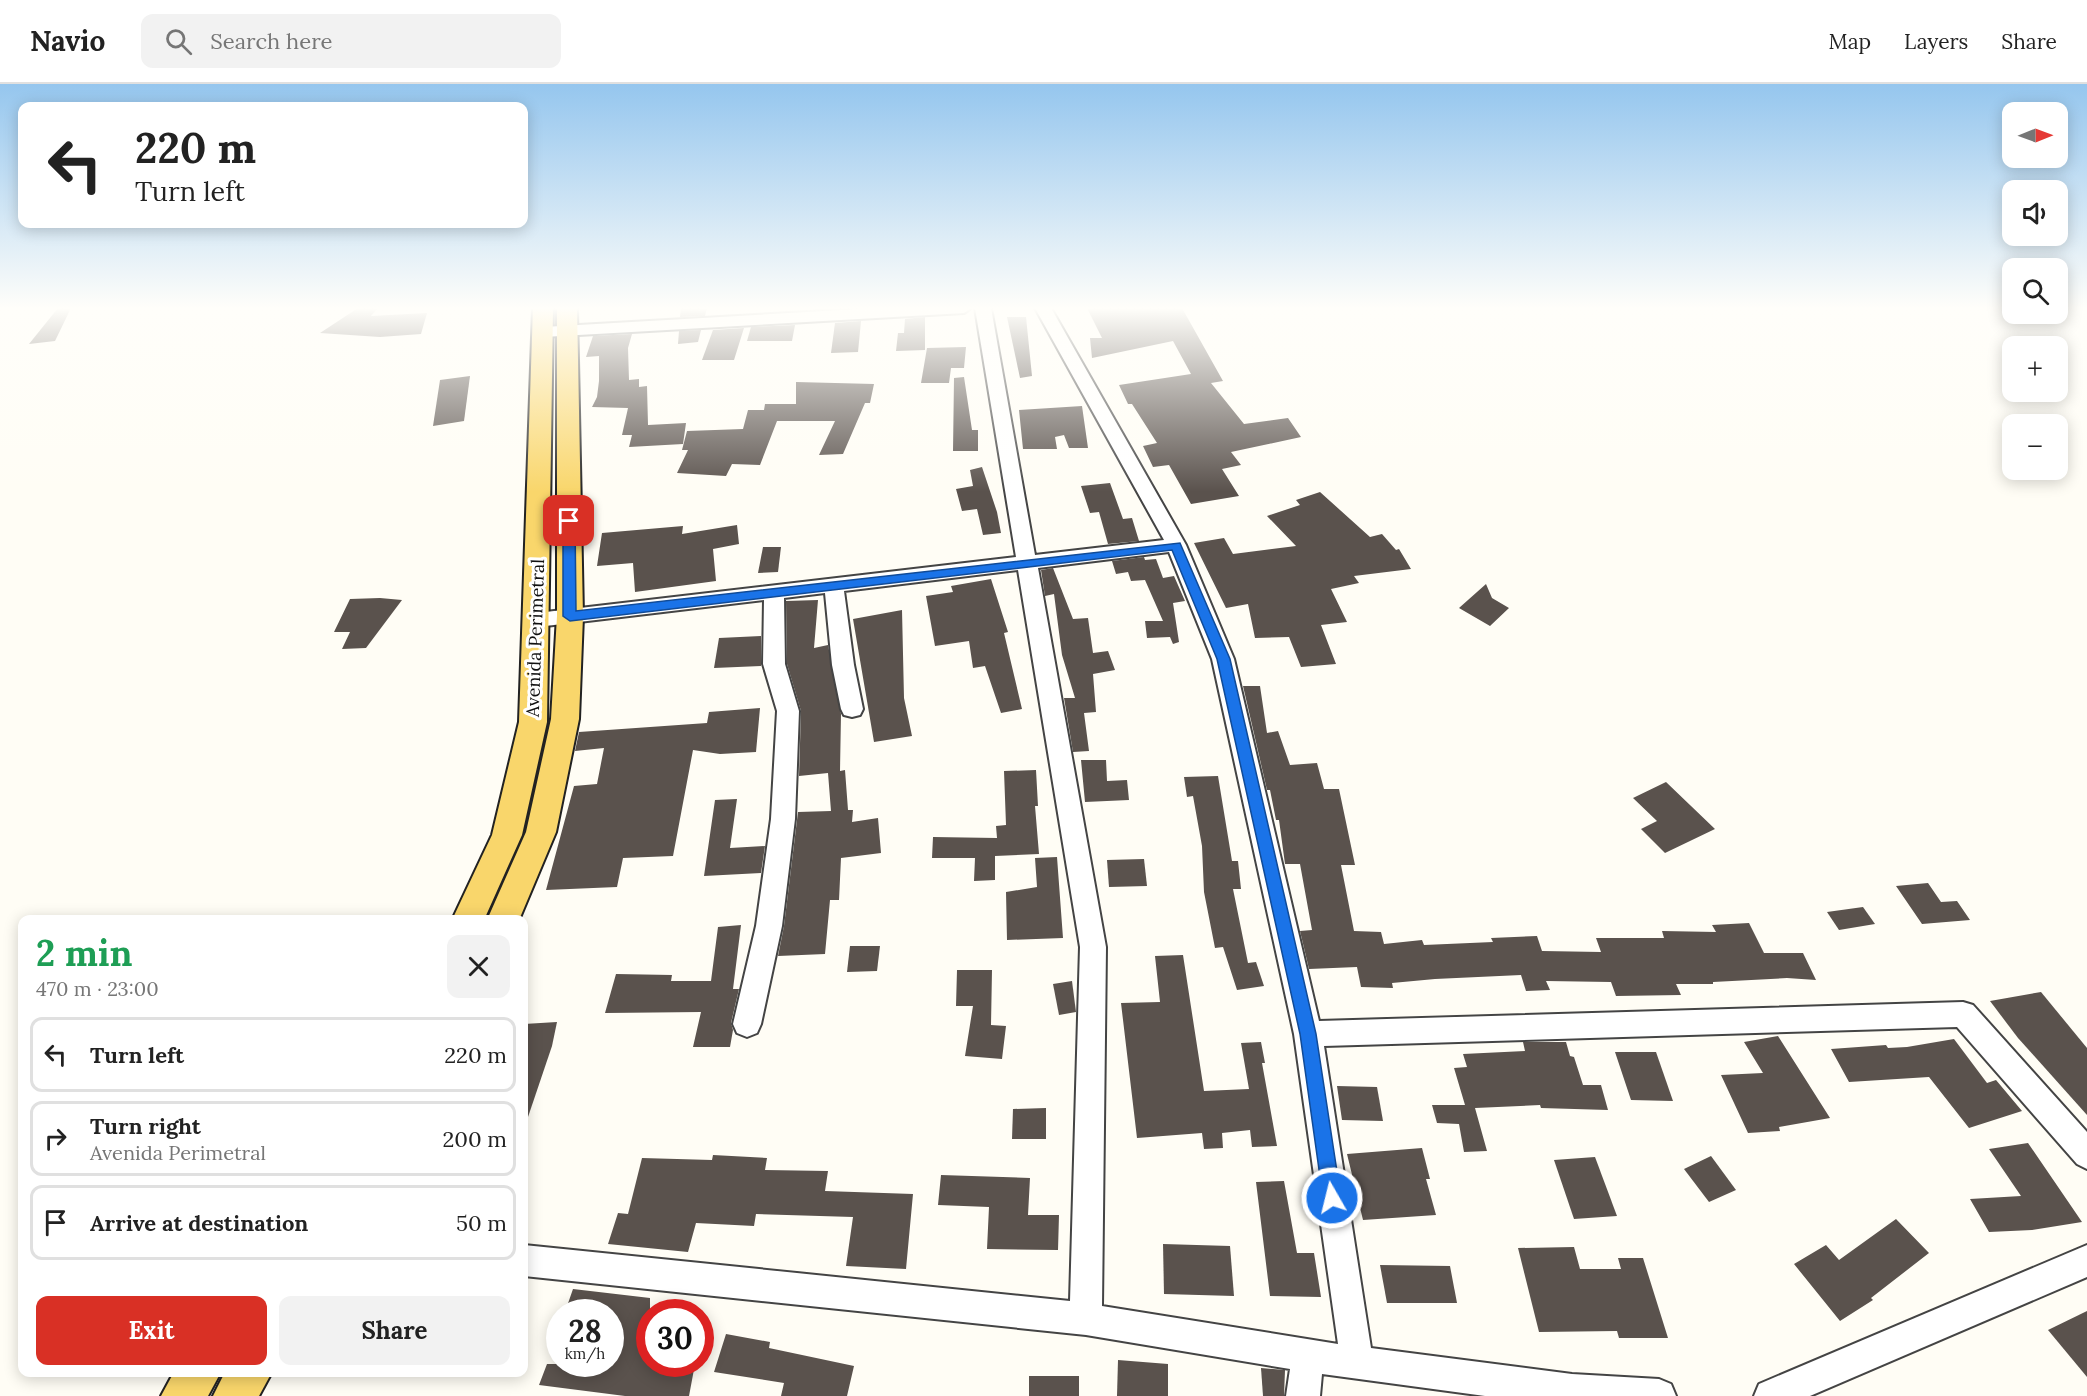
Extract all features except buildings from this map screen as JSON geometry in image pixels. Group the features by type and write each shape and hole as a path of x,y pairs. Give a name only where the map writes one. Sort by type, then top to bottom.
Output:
{"main road":[{"name":"Avenida Perimetral","path":"470,915 507,835 531,733 552,369"},
{"name":"Avenida Perimetral","path":"505,915 541,832 565,719 570,616 557,369"},
{"path":"182,1396 196,1377"},
{"path":"234,1396 247,1377"}],"street":[{"path":"993,369 1093,946 1086,1319"},
{"path":"1077,369 1176,545 1223,659 1308,1034 1357,1363"},
{"path":"537,620 834,587 1176,545"},
{"path":"834,587 843,665 852,709"},
{"path":"747,1024 769,926 783,819 788,711 774,664 774,594"},
{"path":"1308,1034 1964,1014 2087,1154"},
{"path":"1771,1396 2087,1261"},
{"path":"528,1262 1086,1319 1308,1356 1574,1394 1659,1396"},
{"path":"1303,1396 1308,1356"}],"route":[{"path":"569,521 570,616 774,594 1176,545 1223,659 1308,1034 1332,1198"}]}
